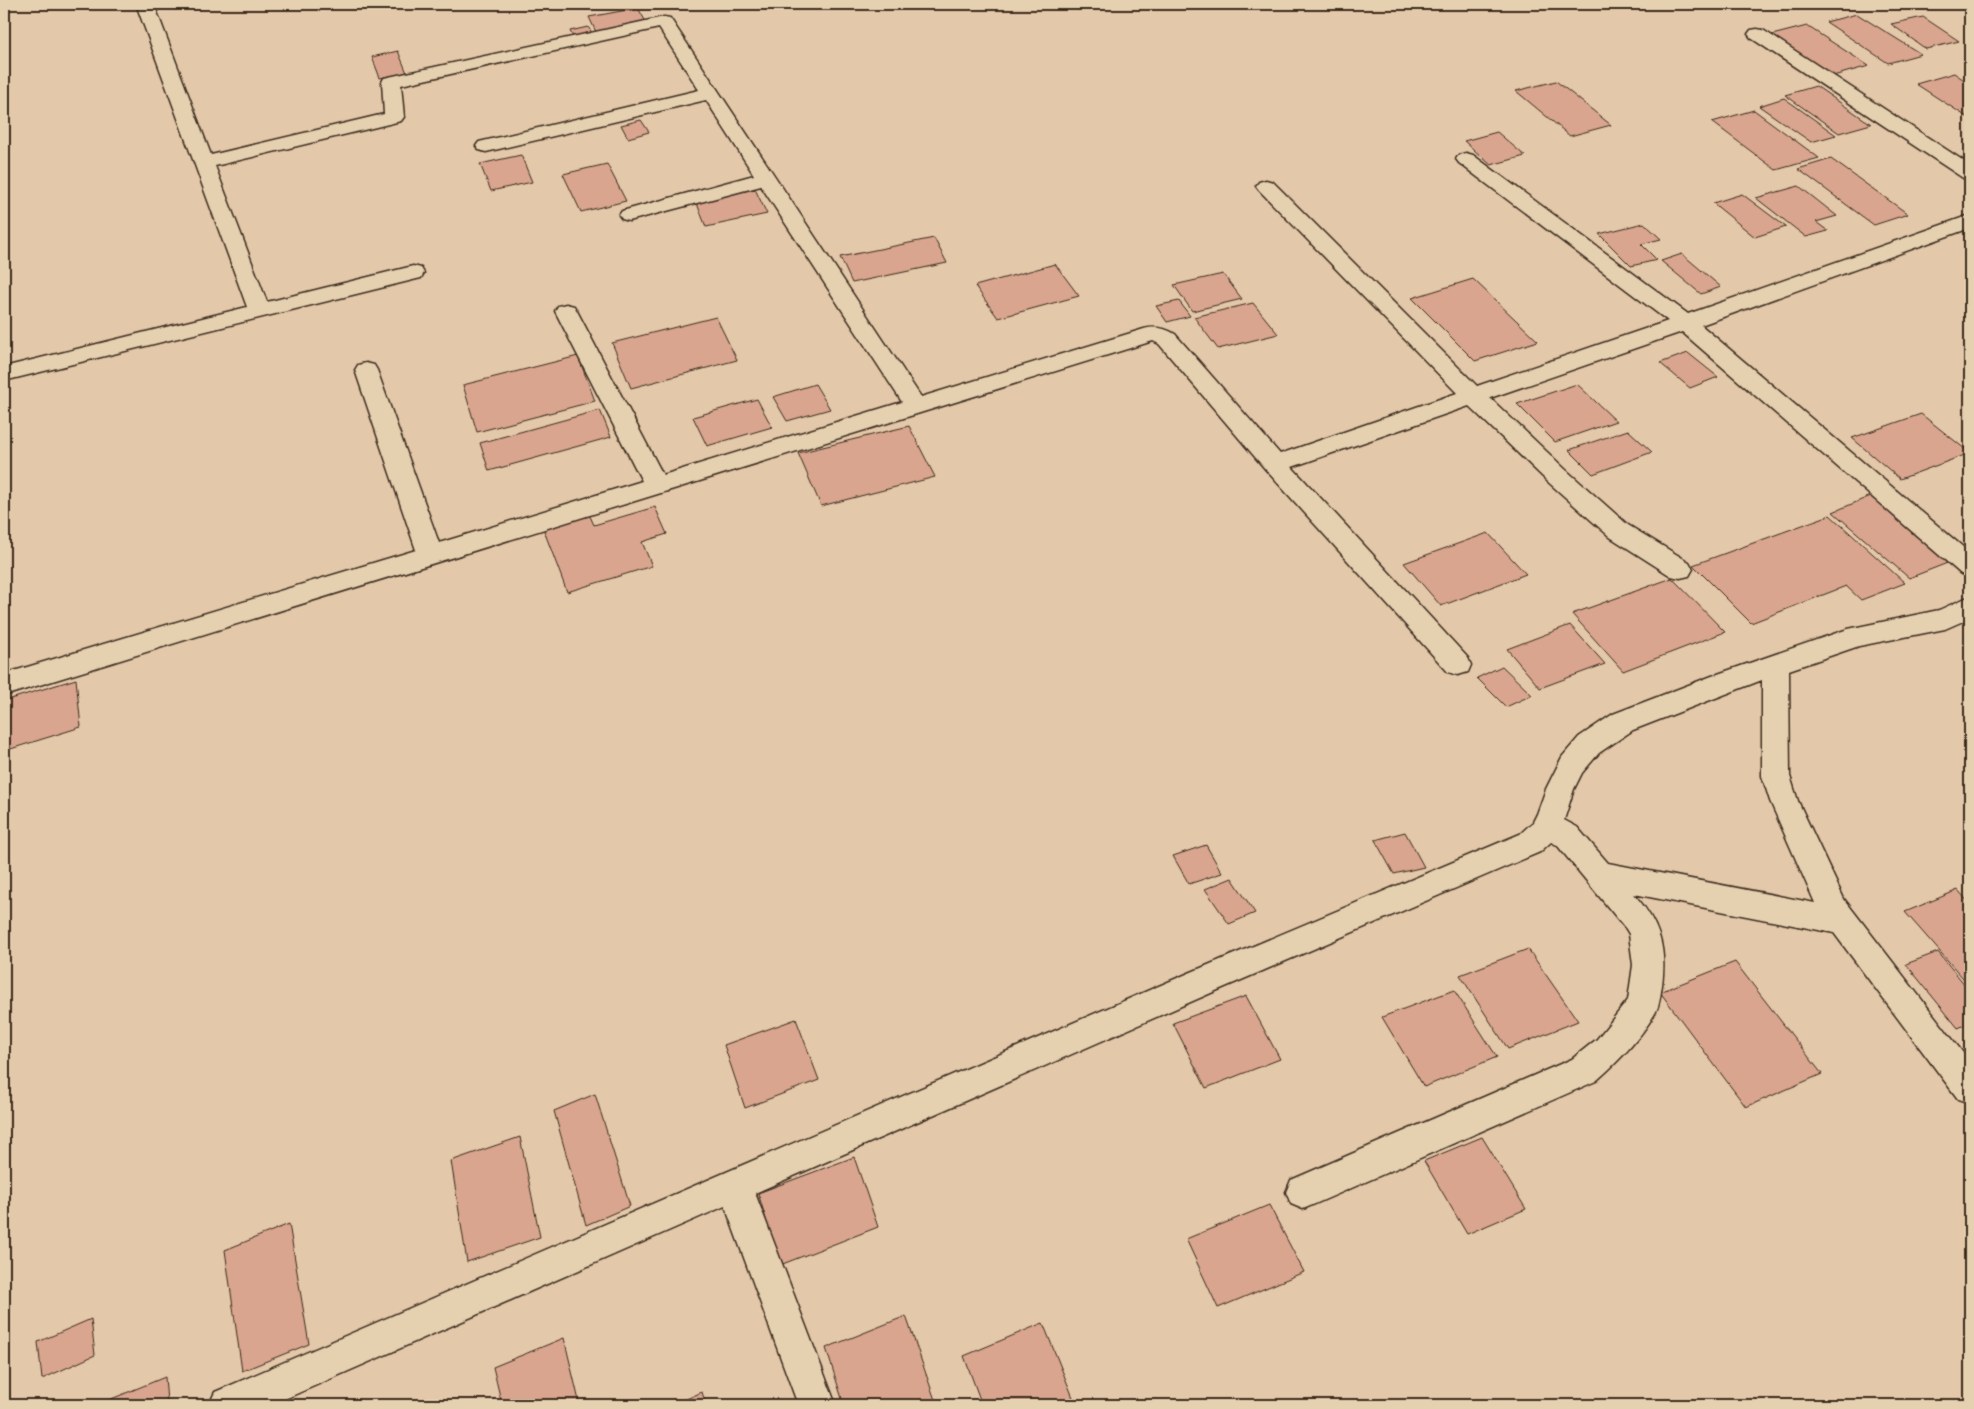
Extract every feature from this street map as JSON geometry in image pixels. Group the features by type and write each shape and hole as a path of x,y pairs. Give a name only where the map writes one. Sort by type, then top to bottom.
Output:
{"street":[{"path":"145,4 259,311"},
{"path":"204,163 394,117 391,82 664,22 915,406"},
{"path":"1757,34 1970,174"},
{"path":"486,146 711,93"},
{"path":"1466,159 1685,323 1970,566"},
{"path":"629,215 766,178"},
{"path":"1266,186 1472,395 1619,531 1680,569"},
{"path":"1275,464 1685,323 1970,221"},
{"path":"4,374 414,273"},
{"path":"566,310 656,485"},
{"path":"4,685 1144,336 1160,335 1167,338 1275,464 1458,665"},
{"path":"366,370 430,554"},
{"path":"228,1405 1191,987 1530,843 1543,831 1547,824 1560,788 1572,765 1589,745 1623,722 1722,684 1857,636 1946,619 1970,606"},
{"path":"1775,666 1776,776 1784,801 1826,895 1844,922 1970,1088"},
{"path":"1303,1192 1584,1070 1608,1050 1643,1005 1649,965 1644,933 1637,920 1567,836 1547,824"},
{"path":"1598,874 1844,922"},
{"path":"735,1184 817,1405"}],"building":[{"path":"638,8 646,22 596,32 589,17"},
{"path":"1857,14 1921,54 1888,63 1826,22"},
{"path":"1923,17 1959,41 1926,49 1891,24"},
{"path":"1807,26 1869,66 1833,76 1772,35"},
{"path":"588,27 593,34 574,39 570,31"},
{"path":"398,51 407,73 380,78 372,57"},
{"path":"1954,73 1970,84 1970,119 1916,84"},
{"path":"1556,81 1611,125 1570,136 1516,91"},
{"path":"1816,86 1871,124 1839,133 1785,95"},
{"path":"1784,98 1836,135 1811,142 1759,106"},
{"path":"1754,110 1819,158 1776,170 1712,122"},
{"path":"641,120 649,132 628,138 621,125"},
{"path":"1497,132 1525,156 1491,165 1464,141"},
{"path":"521,155 532,182 491,191 480,164"},
{"path":"1831,159 1908,214 1874,225 1798,169"},
{"path":"607,164 626,201 581,212 563,174"},
{"path":"1799,186 1837,216 1816,222 1828,231 1806,237 1756,198"},
{"path":"755,189 767,214 706,227 696,201"},
{"path":"1742,194 1786,227 1755,237 1713,203"},
{"path":"1644,223 1661,239 1641,244 1657,260 1631,266 1599,234"},
{"path":"934,238 947,263 852,283 840,257"},
{"path":"1682,254 1721,287 1701,294 1661,261"},
{"path":"1055,264 1079,296 998,318 975,286"},
{"path":"1223,274 1242,299 1192,311 1174,285"},
{"path":"1473,279 1538,341 1475,361 1412,298"},
{"path":"1179,301 1190,316 1167,322 1156,306"},
{"path":"1253,303 1278,334 1218,349 1194,317"},
{"path":"716,317 737,360 631,388 612,343"},
{"path":"1688,353 1718,377 1690,388 1660,363"},
{"path":"578,356 595,401 477,432 463,385"},
{"path":"815,384 830,409 787,421 773,397"},
{"path":"1577,384 1616,421 1555,442 1517,404"},
{"path":"757,399 772,427 707,446 693,417"},
{"path":"600,410 611,437 489,471 480,443"},
{"path":"1921,414 1970,453 1900,479 1852,438"},
{"path":"909,426 935,477 821,506 798,453"},
{"path":"1628,430 1652,452 1593,474 1569,450"},
{"path":"1873,495 1950,562 1909,578 1833,512"},
{"path":"655,507 667,534 642,542 652,566 567,592 543,528 589,514 594,525"},
{"path":"1830,515 1905,583 1861,600 1846,586 1751,623 1693,565"},
{"path":"1488,533 1526,574 1441,606 1404,563"},
{"path":"1672,578 1725,632 1623,671 1572,614"},
{"path":"1570,625 1605,664 1540,688 1507,649"},
{"path":"1502,666 1532,695 1506,707 1477,678"},
{"path":"76,679 81,727 4,751 4,701"},
{"path":"1405,832 1424,867 1394,874 1375,840"},
{"path":"1206,845 1222,873 1189,884 1173,856"},
{"path":"1232,878 1255,913 1229,924 1205,889"},
{"path":"1958,890 1970,904 1970,986 1905,912"},
{"path":"1528,949 1578,1021 1508,1049 1460,975"},
{"path":"1938,952 1970,991 1970,1023 1958,1028 1906,964"},
{"path":"1735,962 1822,1074 1746,1107 1660,992"},
{"path":"1454,990 1497,1057 1424,1087 1382,1017"},
{"path":"1246,996 1280,1059 1206,1088 1173,1023"},
{"path":"796,1019 819,1080 745,1108 724,1045"},
{"path":"595,1094 630,1206 586,1225 554,1111"},
{"path":"520,1137 540,1237 467,1262 451,1161"},
{"path":"1482,1137 1526,1209 1467,1234 1424,1161"},
{"path":"854,1157 878,1227 780,1265 758,1193"},
{"path":"1269,1205 1304,1272 1218,1308 1186,1239"},
{"path":"289,1224 309,1344 242,1371 225,1250"},
{"path":"906,1316 935,1400 922,1405 844,1405 826,1348"},
{"path":"91,1319 95,1355 42,1379 38,1342"},
{"path":"1043,1323 1074,1400 1063,1405 982,1405 964,1356"},
{"path":"564,1338 580,1405 502,1405 493,1367"},
{"path":"165,1377 167,1402 159,1405 104,1405 104,1402"},
{"path":"702,1392 706,1405 673,1405"}]}
